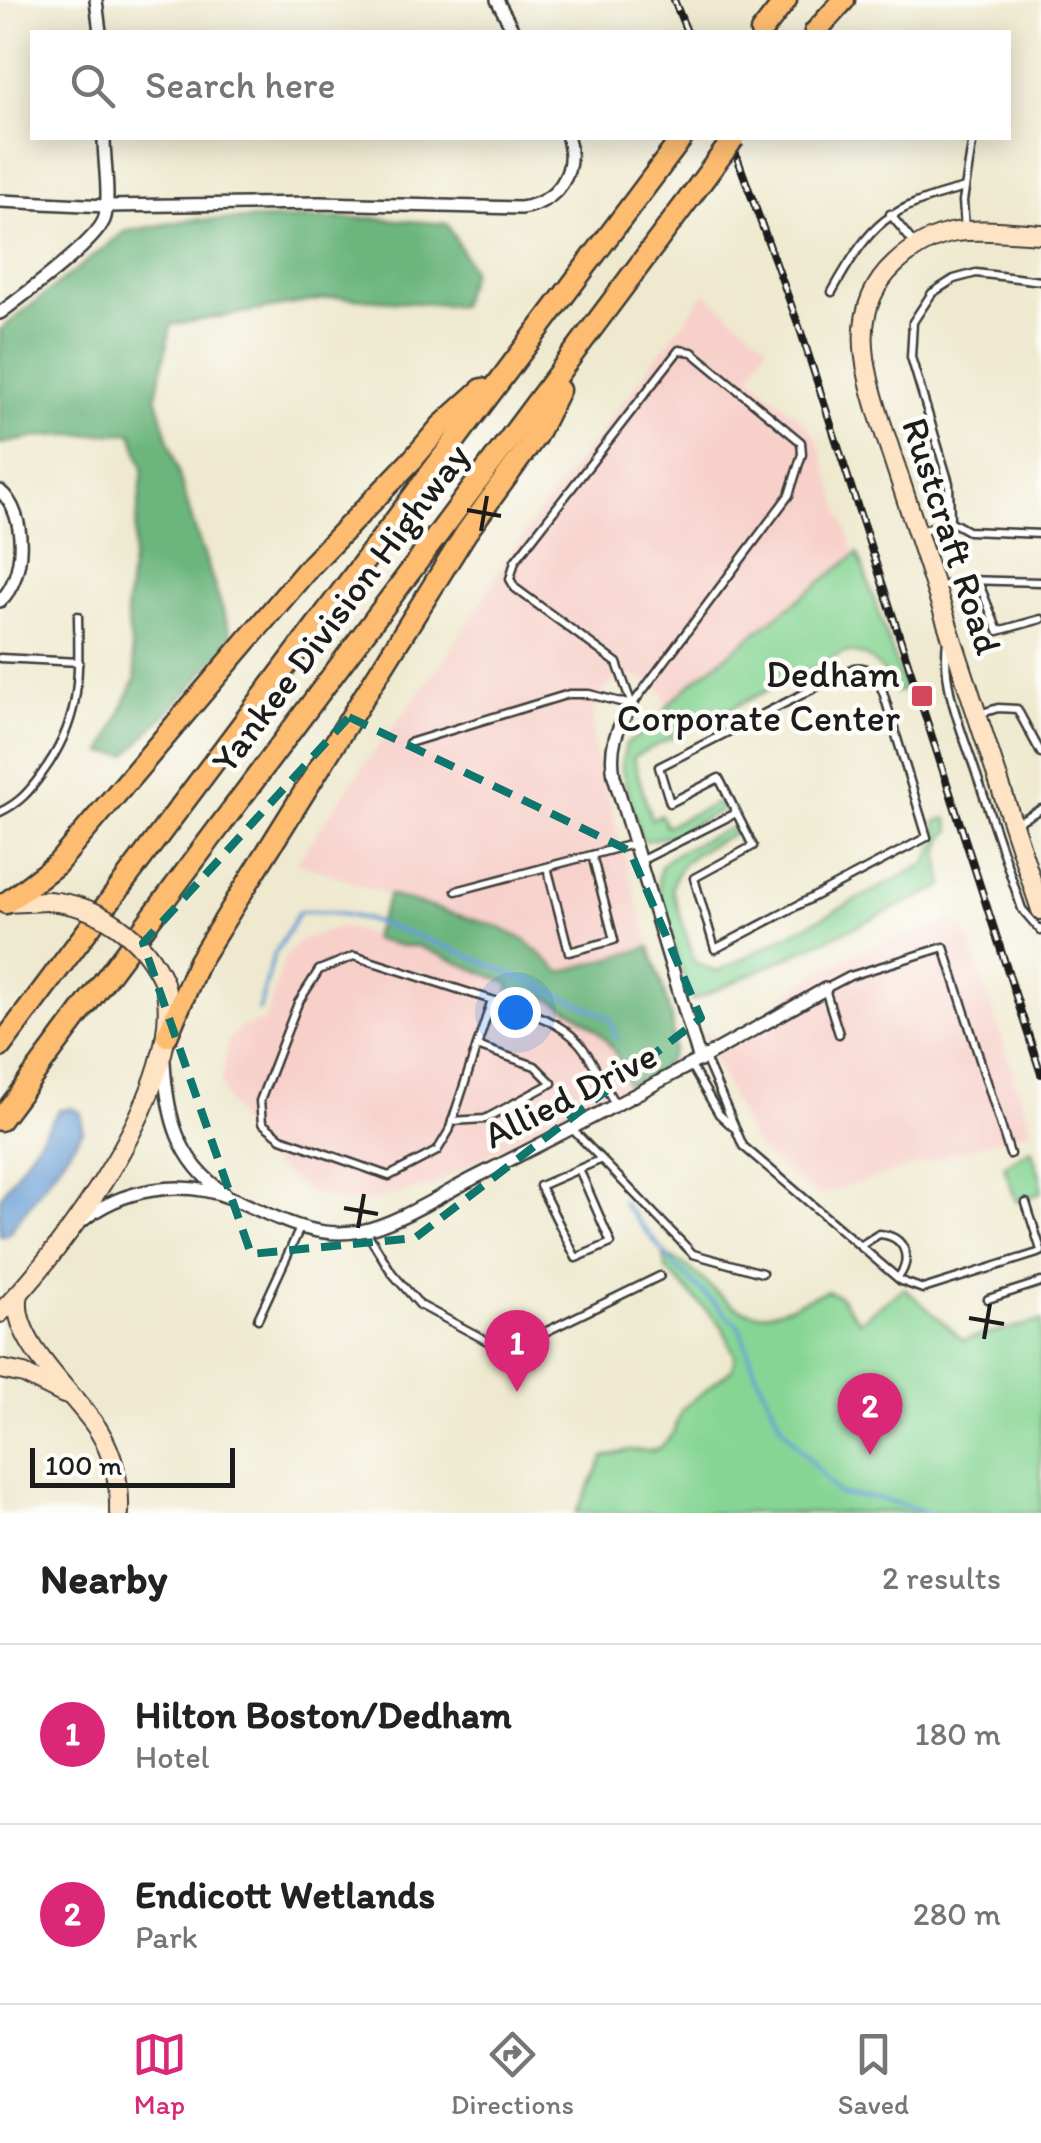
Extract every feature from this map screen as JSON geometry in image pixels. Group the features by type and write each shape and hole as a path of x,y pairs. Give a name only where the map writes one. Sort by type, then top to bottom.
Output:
{"highway":[{"path":"760,30 773,0"},
{"path":"761,30 786,0"},
{"path":"817,30 844,0"},
{"name":"Yankee Division Highway","path":"0,1047 679,140"},
{"name":"Yankee Division Highway","path":"0,1120 733,140"},
{"path":"165,1044 199,961 455,550 536,436 582,343"},
{"path":"3,904 57,864 323,552 441,426 516,357"}],"main road":[{"path":"915,248 936,236 966,232 1041,234"},
{"name":"Rustcraft Road","path":"915,248 889,269 873,292 862,342 873,397 1039,898"},
{"path":"0,1314 57,1246 120,1150 148,1094 165,1044 168,1004 164,984 145,951 115,924 87,908 48,901 3,904"},
{"path":"19,1294 18,1311 28,1336 98,1429 115,1467 119,1513"},
{"path":"0,1369 47,1384 76,1402"}],"street":[{"path":"96,0 100,30"},
{"path":"497,0 513,30"},
{"path":"0,314 102,225 106,206 104,140"},
{"path":"0,200 106,206 354,203 522,208 543,202 560,188 570,168 568,140"},
{"path":"0,491 18,516 19,528 14,584 0,601"},
{"name":"Allied Drive","path":"57,1246 90,1214 130,1194 177,1188 231,1198 300,1228 324,1233 365,1230 699,1062 612,762 615,736 632,705"},
{"path":"699,1062 825,989"},
{"name":"Allied Drive","path":"165,1044 169,1116 180,1146 198,1172 231,1198"}],"lane":[{"path":"966,232 966,188 973,140"},
{"path":"832,292 854,252 890,214 916,201 966,188"},
{"path":"890,214 915,248"},
{"path":"950,521 949,483 911,357 913,322 932,293 954,279 976,273 1041,282"},
{"path":"678,350 692,352 801,442 802,454 789,495 632,705 617,664 514,588 510,578 516,561 678,350"},
{"path":"917,533 950,521 968,530 1041,534"},
{"path":"978,580 998,632 1041,619"},
{"path":"935,588 978,580 1041,582"},
{"path":"0,812 25,797 59,751 70,728 78,662 78,616"},
{"path":"949,630 944,661 947,681 1022,908 1041,931"},
{"path":"0,658 78,662"},
{"path":"854,668 867,668 873,673 896,732 926,840 715,949 694,878 753,846 736,813 719,778 670,803 658,767 854,668"},
{"path":"409,743 569,694 589,694 632,705"},
{"path":"976,715 998,708 1017,709 1041,752"},
{"path":"1012,824 1041,809"},
{"path":"639,862 736,813"},
{"path":"456,891 634,844"},
{"path":"547,867 569,952 614,940 592,855"},
{"path":"839,1034 825,989 850,976 944,947 1010,1154"},
{"path":"492,1000 452,1121 437,1151 389,1176 281,1138 262,1122 260,1102 298,1003 319,970 354,956 492,1000 536,1015 566,1032 579,1043 616,1107"},
{"path":"452,1121 484,1119 552,1083 535,1066 477,1046"},
{"path":"699,1062 719,1114 752,1154 898,1278 923,1289 1041,1251 1026,1203"},
{"path":"699,1062 726,1102 734,1128"},
{"path":"572,1129 694,1254 762,1274"},
{"path":"579,1169 611,1243 576,1258 540,1186 579,1169 602,1159"},
{"path":"258,1319 300,1228"},
{"path":"365,1230 420,1306 506,1351 660,1276"},
{"path":"860,1246 879,1234 900,1241 906,1264 898,1278"},
{"path":"988,1299 1041,1282"}],"highlighted area":[{"path":"349,717 630,851 701,1018 415,1238 251,1254 143,943"}],"shaded area":[{"path":"705,293 767,344 750,375 807,425 817,439 855,556 668,705 660,687 631,675 606,688 593,714 593,745 675,1034 671,1058 660,1069 435,1184 368,1202 340,1201 310,1193 251,1142 227,1100 221,1082 229,1039 240,1028 265,1021 285,957 301,939 339,927 371,934 389,896 297,862 363,766 445,659 524,533"},
{"path":"958,921 971,942 1031,1129 818,1196 766,1156 752,1140 700,1030 712,1038 728,1035 821,971 856,952"}],"green space":[{"path":"374,218 447,224 472,270 459,306 336,297 171,325 156,396 232,637 188,691 127,755 103,753 136,677 126,612 143,468 132,433 43,436 0,444 0,330 124,232 188,220"},
{"path":"858,553 905,690 894,692 881,669 868,658 843,653 633,757 651,819 661,815 666,826 717,803 725,808 673,835 641,839 621,767 626,744 663,718 668,705 694,681"},
{"path":"947,818 951,830 942,842 940,856 944,886 692,1001 659,889 659,873 670,858 736,828 735,833 687,860 672,888 695,963 717,972 927,863 938,839 936,821"},
{"path":"389,895 499,927 526,941 561,972 650,947 672,1023 668,1061 627,1085 615,1052 605,1039 565,1007 534,992 528,1004 508,996 510,984 418,946 372,939"},
{"path":"1031,1149 1041,1178 1041,1193 1016,1201 1004,1166"},
{"path":"664,1256 690,1269 737,1308 751,1313 774,1312 827,1291 839,1296 859,1321 904,1288 963,1340 1041,1321 1041,1513 576,1513 604,1457 660,1448 673,1433 682,1409 732,1369 735,1356 722,1326 666,1269"}],"water":[{"path":"73,1108 81,1113 83,1131 9,1233 0,1236 0,1197 59,1110"}],"waterway":[{"path":"259,1010 273,957 299,912 332,913 410,933 609,1017 617,1039"},
{"path":"622,1202 676,1267 739,1326 756,1373 783,1428 838,1494 878,1498 930,1513"}],"railway":[{"path":"674,0 686,30"},
{"path":"731,140 801,332 1041,1074"}],"place":[{"name":"Dedham Corporate Center","path":"922,696"},
{"name":"Hilton Boston/Dedham","path":"517,1392"},
{"name":"Endicott Wetlands","path":"870,1455"}]}
